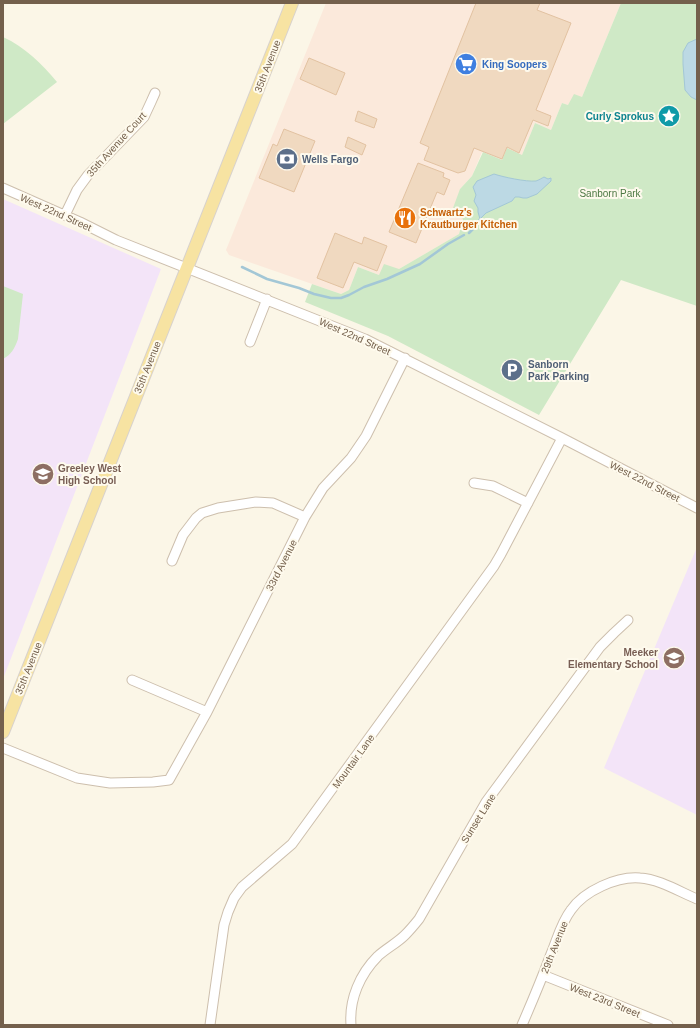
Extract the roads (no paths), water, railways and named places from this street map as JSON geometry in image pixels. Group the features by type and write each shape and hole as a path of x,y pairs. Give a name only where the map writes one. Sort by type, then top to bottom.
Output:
{"main road":[{"name":"35th Avenue","path":"3,732 292,3"}],"street":[{"name":"35th Avenue Court","path":"65,215 77,190 88,175 144,117 155,93"},
{"name":"West 22nd Street","path":"3,188 65,215 116,240 365,338 697,508"},
{"path":"250,342 267,299"},
{"name":"33rd Avenue","path":"3,748 77,778 110,782 153,782 169,780 207,712 305,517 323,488 351,458 366,436 405,358"},
{"name":"Mountair Lane","path":"210,1025 224,925 234,898 242,887 292,844 494,566 502,554 562,438"},
{"path":"474,483 493,486 528,502"},
{"path":"172,561 183,535 196,518 202,513 218,508 256,502 273,503 305,517"},
{"name":"Sunset Lane","path":"351,1025 352,1002 362,976 378,956 405,935 419,919 486,802 600,647 628,620"},
{"path":"132,680 207,712"},
{"name":"29th Avenue","path":"522,1025 564,920 576,903 586,895 608,884 628,878 641,878 656,881 697,899"},
{"name":"West 23rd Street","path":"543,975 668,1025"}],"water":[{"path":"697,39 697,100 691,97 685,90 683,52 688,43"},
{"path":"494,174 532,181 536,181 544,177 548,179 551,178 551,181 537,194 527,198 515,197 512,201 486,213 480,219 478,208 474,201 476,195 473,187 477,181"}],"waterway":[{"path":"469,233 480,219"},
{"path":"242,267 267,279 314,294 331,298 341,298 420,264 448,244 464,235"}],"place":[{"name":"King Soopers","path":"466,64"},
{"name":"Curly Sprokus","path":"669,116"},
{"name":"Wells Fargo","path":"287,159"},
{"name":"Schwartz's Krautburger Kitchen","path":"405,218"},
{"name":"Sanborn Park Parking","path":"512,370"},
{"name":"Greeley West High School","path":"43,474"},
{"name":"Meeker Elementary School","path":"674,658"}],"park label":[{"name":"Sanborn Park","path":"610,193"}]}
